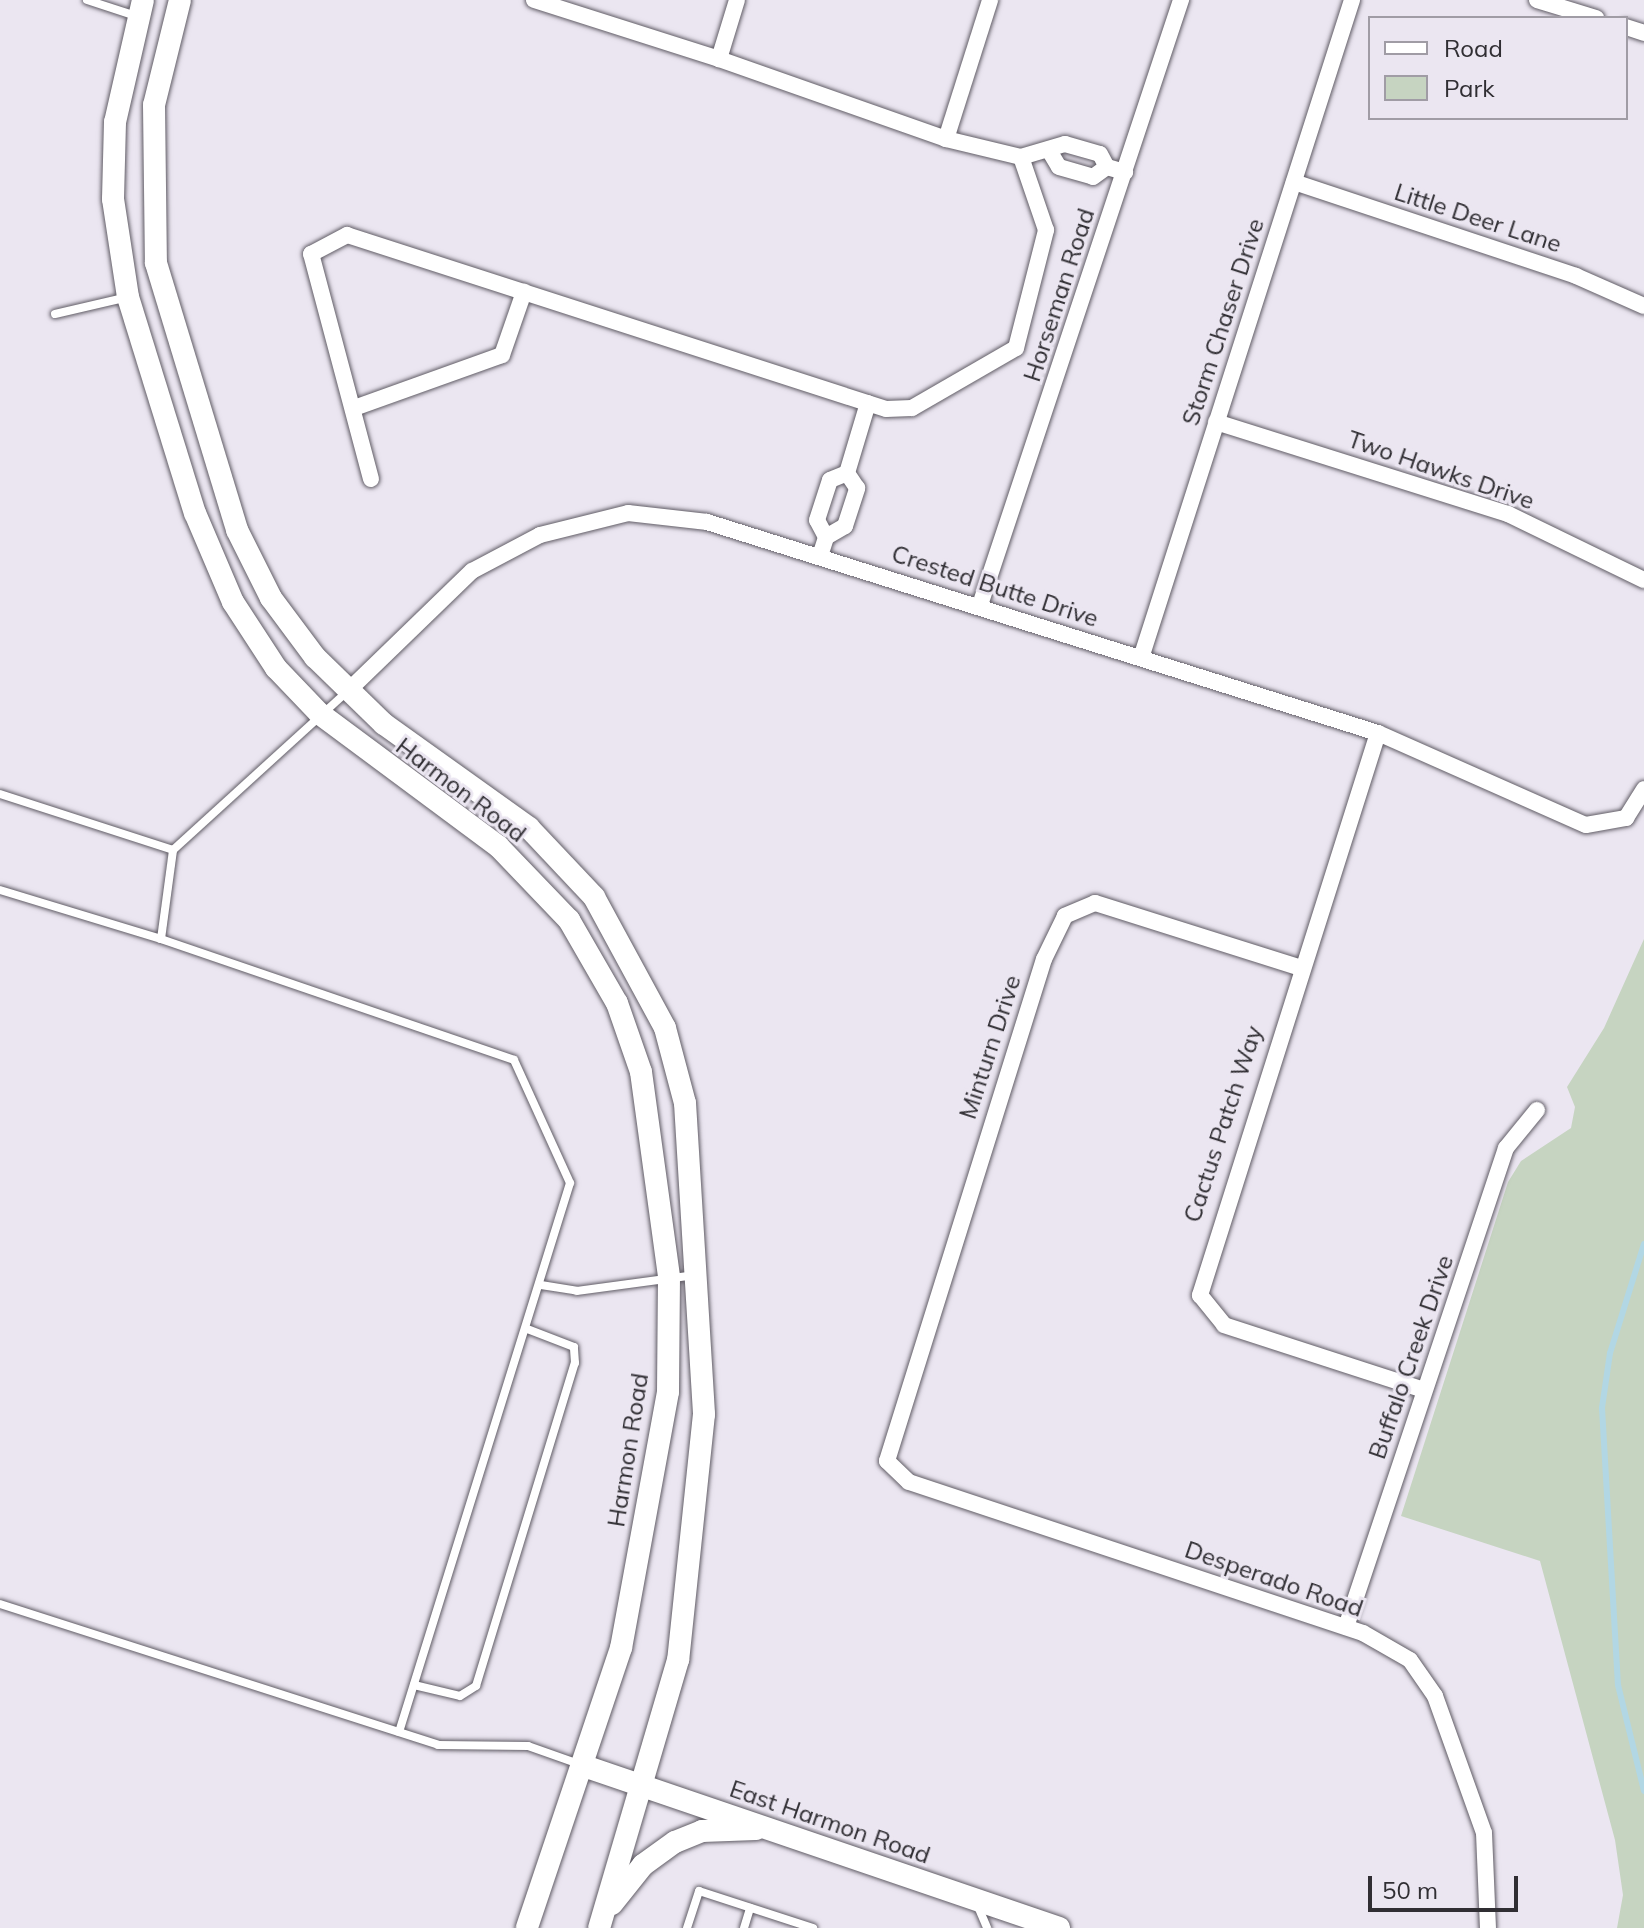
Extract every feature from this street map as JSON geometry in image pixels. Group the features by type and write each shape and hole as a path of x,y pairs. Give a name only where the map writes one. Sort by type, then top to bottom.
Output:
{"street":[{"name":"Harmon Road","path":"180,0 154,105 156,263 237,530 271,598 349,690 529,828 594,897 635,960 665,1028 685,1103 700,1275 704,1414 678,1660 645,1787 601,1921"},
{"path":"534,0 719,59 946,139 1021,157 1050,152 1065,144 1100,154 1107,167 1125,172"},
{"path":"719,59 737,0"},
{"path":"946,139 990,0"},
{"name":"Horseman Road","path":"980,605 1181,0"},
{"name":"Storm Chaser Drive","path":"1141,658 1352,0"},
{"path":"1537,0 1589,16"},
{"name":"Harmon Road","path":"140,8 115,122 113,199 128,297 195,513 233,602 276,668 320,714 498,846 569,920 617,1003 641,1072 669,1277 668,1392 621,1648 584,1766 527,1928"},
{"path":"1050,152 1059,167 1093,177 1107,167"},
{"path":"371,479 311,254 347,235 868,403 912,408 1016,348 1046,230 1021,157"},
{"name":"Little Deer Lane","path":"1294,182 1576,276 1644,306"},
{"path":"354,408 502,355 524,292"},
{"path":"847,473 868,403"},
{"name":"Two Hawks Drive","path":"1216,422 1508,514 1644,580"},
{"path":"826,537 817,520 830,480 847,473"},
{"path":"820,556 826,537 845,526 857,488 847,473"},
{"name":"Crested Butte Drive","path":"349,690 472,571 540,535 628,513 707,522 980,605 1378,733 1586,825 1626,818 1644,789"},
{"name":"Cactus Patch Way","path":"1378,733 1298,967 1200,1295 1224,1325 1424,1390"},
{"name":"Minturn Drive","path":"891,1430 1044,959 1065,916 1095,903 1298,967"},
{"name":"Buffalo Creek Drive","path":"1346,1627 1506,1148 1537,1110"},
{"name":"Desperado Road","path":"891,1430 887,1461 909,1482 1346,1627 1410,1660 1435,1696 1484,1833 1488,1928"},
{"name":"East Harmon Road","path":"584,1766 975,1899 1045,1926"},
{"path":"601,1921 643,1865 675,1842 702,1831 770,1828"}],"lane":[{"path":"87,0 140,8"},
{"path":"55,314 128,297"},
{"path":"161,939 173,850 349,690"},
{"path":"0,794 173,850"},
{"path":"0,890 161,939 514,1060 570,1183 541,1285 399,1732"},
{"path":"541,1285 577,1291 700,1275"},
{"path":"414,1685 460,1696 476,1686 575,1363 574,1347 527,1329"},
{"path":"0,1604 438,1745 528,1746 584,1766"},
{"path":"687,1928 699,1891 813,1928"},
{"path":"975,1899 987,1928"},
{"path":"744,1928 750,1908"},
{"path":"691,1917 704,1921"}],"green space":[{"path":"1644,939 1644,1928 1617,1928 1623,1895 1615,1840 1540,1561 1401,1516 1508,1182 1521,1161 1571,1128 1575,1107 1567,1087 1604,1028"}],"waterway":[{"path":"1644,1244 1610,1353 1602,1408 1618,1685 1644,1791"}]}
